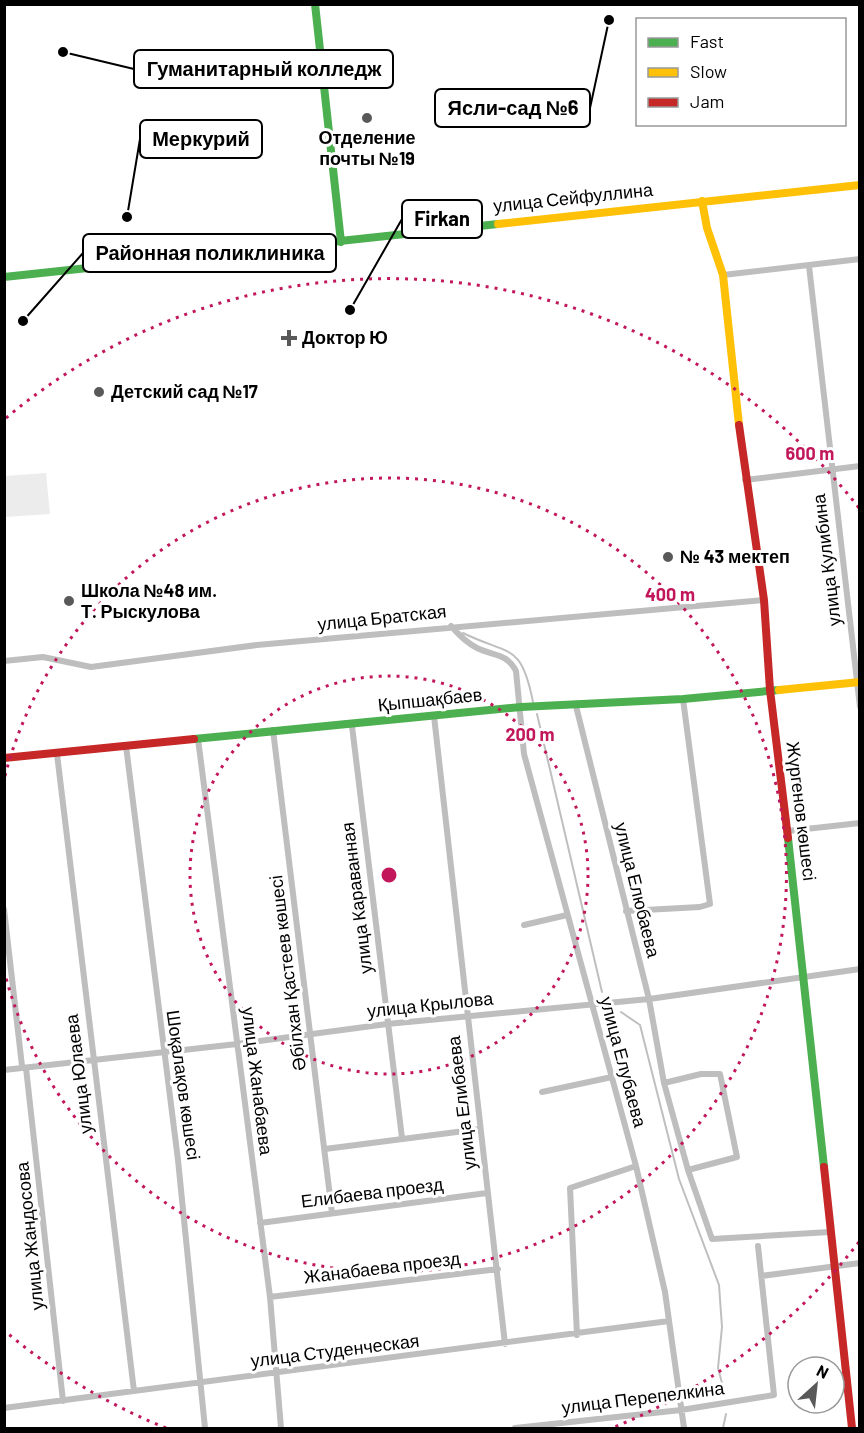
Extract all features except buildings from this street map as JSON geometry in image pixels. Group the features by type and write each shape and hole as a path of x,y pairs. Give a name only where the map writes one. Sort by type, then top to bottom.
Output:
{"street":[{"path":"315,4 341,242"},
{"name":"улица Сейфуллина","path":"4,277 860,185"},
{"name":"Жүргенов көшесі","path":"702,201 707,228 723,275 745,480 749,486 764,600 770,690 788,831 852,1428"},
{"path":"723,275 860,259"},
{"name":"улица Кулибина","path":"809,266 860,707"},
{"path":"745,480 860,466"},
{"name":"улица Братская","path":"4,661 43,657 91,667 257,645 764,600"},
{"name":"улица Елубаева","path":"451,626 477,648 503,656 511,661 516,671 524,754 636,1166 665,1292 684,1428"},
{"name":"Қыпшақбаев","path":"4,758 273,730 352,726 521,707 683,699 858,682"},
{"path":"626,911 700,907 710,904 683,699"},
{"name":"улица Елюбаева","path":"576,706 649,999 664,1083 688,1170 712,1239 831,1232"},
{"name":"улица Елибаева","path":"434,716 462,947 467,1017 505,1344"},
{"name":"улица Караванная","path":"352,726 402,1138"},
{"name":"Әбілхан Қастеев көшесі","path":"273,730 332,1213"},
{"name":"улица Жанабаева","path":"198,739 270,1298 281,1428"},
{"name":"Шоқалақов көшесі","path":"126,746 178,1160 204,1428"},
{"name":"улица Юлаева","path":"57,754 92,1059 134,1391"},
{"path":"788,831 860,823"},
{"name":"улица Жандосова","path":"4,909 63,1401"},
{"path":"524,925 567,915"},
{"name":"улица Крылова","path":"4,1070 237,1044 387,1024 649,999 804,975 860,969"},
{"path":"664,1083 701,1074 720,1074 737,1157 688,1170"},
{"path":"542,1092 612,1077"},
{"path":"325,1149 480,1129"},
{"path":"577,1335 570,1188 636,1166"},
{"name":"Елибаева проезд","path":"260,1223 487,1193"},
{"path":"758,1246 761,1276 860,1263"},
{"name":"Жанабаева проезд","path":"270,1298 498,1269"},
{"name":"улица Перепелкина","path":"515,1428 681,1410 774,1395 761,1276"},
{"name":"улица Студенческая","path":"4,1408 577,1335 669,1321"}],"shaded area":[{"path":"46,473 50,514 5,517 5,476"}],"waterway":[{"path":"463,633 503,649 518,660 524,669 533,702"},
{"path":"537,714 602,992"},
{"path":"621,1012 640,1025 679,1179 719,1285 722,1327 718,1368 725,1394"},
{"path":"723,1428 726,1414"}],"traffic: fast":[{"path":"315,4 341,242"},
{"path":"4,277 498,224"},
{"path":"194,739 521,707 683,699 779,690"},
{"path":"788,838 824,1167"}],"traffic: slow":[{"path":"498,224 860,185"},
{"path":"702,201 707,228 723,275 739,425"},
{"path":"779,690 860,682"}],"traffic: jam":[{"path":"739,425 764,600 770,690 788,838"},
{"path":"4,758 194,739"},
{"path":"824,1167 852,1428"}],"place":[{"name":"Ясли-сад №6","path":"609,20"},
{"name":"Гуманитарный колледж","path":"63,52"},
{"name":"Отделение почты №19","path":"367,118"},
{"name":"Меркурий","path":"127,217"},
{"name":"Firkan","path":"350,310"},
{"name":"Районная поликлиника","path":"23,321"},
{"name":"Доктор Ю","path":"289,338"},
{"name":"Детский сад №17","path":"99,392"},
{"name":"№ 43 мектеп","path":"668,557"},
{"name":"Школа №48 им. Т. Рыскулова","path":"69,601"}]}
